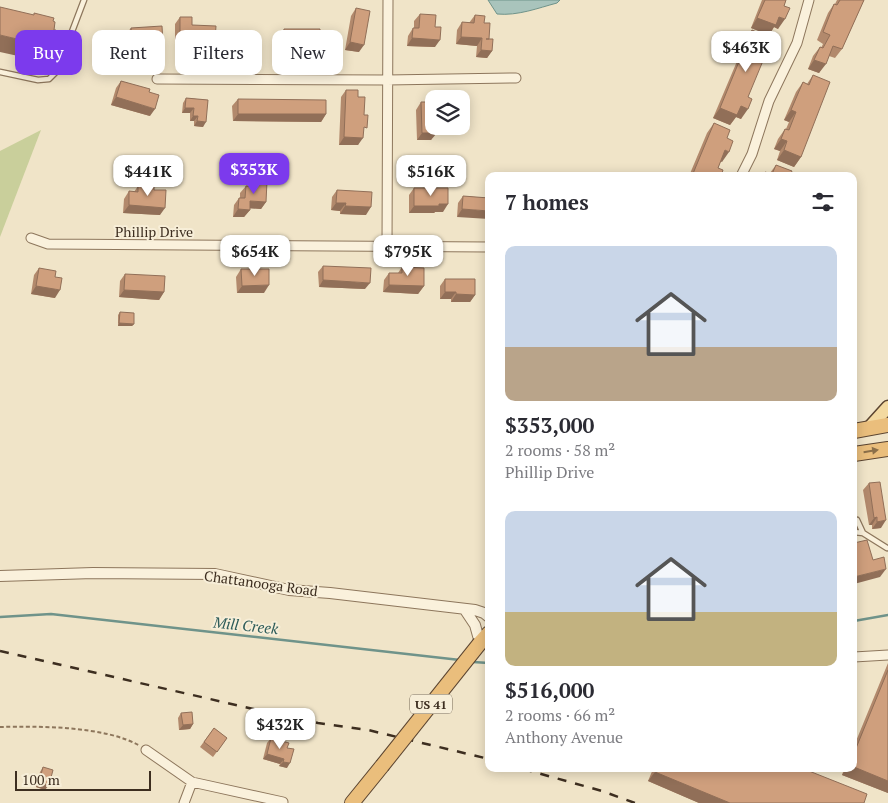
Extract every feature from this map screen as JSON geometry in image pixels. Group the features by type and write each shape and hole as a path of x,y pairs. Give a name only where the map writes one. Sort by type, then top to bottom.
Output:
{"highway":[{"path":"857,430 888,425"},
{"path":"857,454 888,449"},
{"name":"US 41","path":"352,803 484,638"}],"main road":[{"path":"869,428 888,407"}],"street":[{"path":"387,246 388,0"},
{"path":"743,172 749,162 769,101 797,43 809,0"},
{"path":"157,79 387,80 516,78"},
{"name":"Phillip Drive","path":"31,238 48,244 485,247"},
{"name":"Chattanooga Road","path":"0,576 93,573 215,574 289,590 475,610 485,614"},
{"path":"465,610 484,638"},
{"path":"857,657 888,655"},
{"path":"146,750 192,782 283,802"},
{"path":"184,803 192,782"}],"lane":[{"path":"0,72 38,80 49,79 57,71 84,0"},
{"path":"857,520 864,533"},
{"path":"857,532 864,533 887,548"}],"path":[{"path":"0,727 55,726 90,731 116,737 136,744 146,750"}],"green space":[{"path":"41,130 0,237 0,151"}],"water":[{"path":"488,0 560,0 557,3 520,13 497,14"}],"building":[{"path":"765,0 786,0 784,6 790,8 785,19 779,17 776,25 757,18"},
{"path":"840,0 864,0 842,49 833,46 826,64 814,60 820,47 823,48 830,35 823,32 834,4 837,5"},
{"path":"0,7 54,18 54,30 15,30 15,39 0,35"},
{"path":"356,8 370,11 364,45 350,42"},
{"path":"420,14 436,15 435,27 441,27 440,40 412,38 413,28 419,28"},
{"path":"475,15 485,16 484,23 490,23 489,39 493,39 492,51 481,50 482,38 461,37 462,22 474,23"},
{"path":"180,17 192,17 192,25 216,26 216,30 180,30"},
{"path":"162,26 162,30 131,30 131,28"},
{"path":"284,29 320,29 320,30"},
{"path":"752,30 772,39 748,97 752,99 748,109 741,106 737,115 720,108"},
{"path":"813,75 830,82 801,157 784,150 787,141 781,139 785,129 789,130 796,112 791,110 803,82 809,85"},
{"path":"121,81 150,89 149,92 159,95 155,109 116,97"},
{"path":"346,90 358,90 358,97 365,97 364,115 368,115 367,128 364,127 363,138 344,137"},
{"path":"186,98 208,100 206,122 197,121 198,116 193,116 194,108 185,108"},
{"path":"238,99 326,100 326,114 238,114"},
{"path":"421,102 425,102 425,133 422,133"},
{"path":"714,123 730,130 727,138 733,141 729,152 725,150 718,168 723,170 722,172 694,172"},
{"path":"776,165 792,171 792,172 773,172"},
{"path":"258,181 267,181 266,202 250,201 250,210 238,209 239,198 245,198 246,186 257,187"},
{"path":"138,186 154,186 154,190 166,190 165,208 129,205 129,191 138,192"},
{"path":"414,188 448,188 448,204 414,206"},
{"path":"337,190 372,192 371,207 345,206 346,203 336,203"},
{"path":"463,196 485,198 485,211 462,209"},
{"path":"323,266 371,268 370,283 323,280"},
{"path":"402,267 424,268 424,286 389,285 389,273 402,273"},
{"path":"39,268 56,271 55,277 62,278 60,290 36,286"},
{"path":"241,269 269,269 269,285 242,286"},
{"path":"125,274 165,276 164,292 124,290"},
{"path":"445,279 475,279 475,295 445,292"},
{"path":"120,312 134,313 134,324 119,323"},
{"path":"880,482 886,520 877,522 877,517 874,518 869,483"},
{"path":"867,540 873,560 884,557 886,569 857,576 857,542"},
{"path":"888,670 888,781 857,768 857,746"},
{"path":"192,712 193,724 183,725 181,713"},
{"path":"263,724 273,726 271,735 261,734"},
{"path":"214,728 227,738 217,752 204,742"},
{"path":"271,738 289,743 287,748 294,749 290,763 283,762 284,759 267,754"},
{"path":"43,767 53,770 49,785 39,782"},
{"path":"655,772 812,772 867,794 864,803 730,803"}],"waterway":[{"name":"Mill Creek","path":"0,617 51,614 460,660"},
{"name":"Mill Creek","path":"857,620 888,615"},
{"name":"Mill Creek","path":"473,662 485,663"}],"railway":[{"path":"0,651 318,723 368,730 485,758"},
{"path":"534,772 602,791 635,803"}]}
